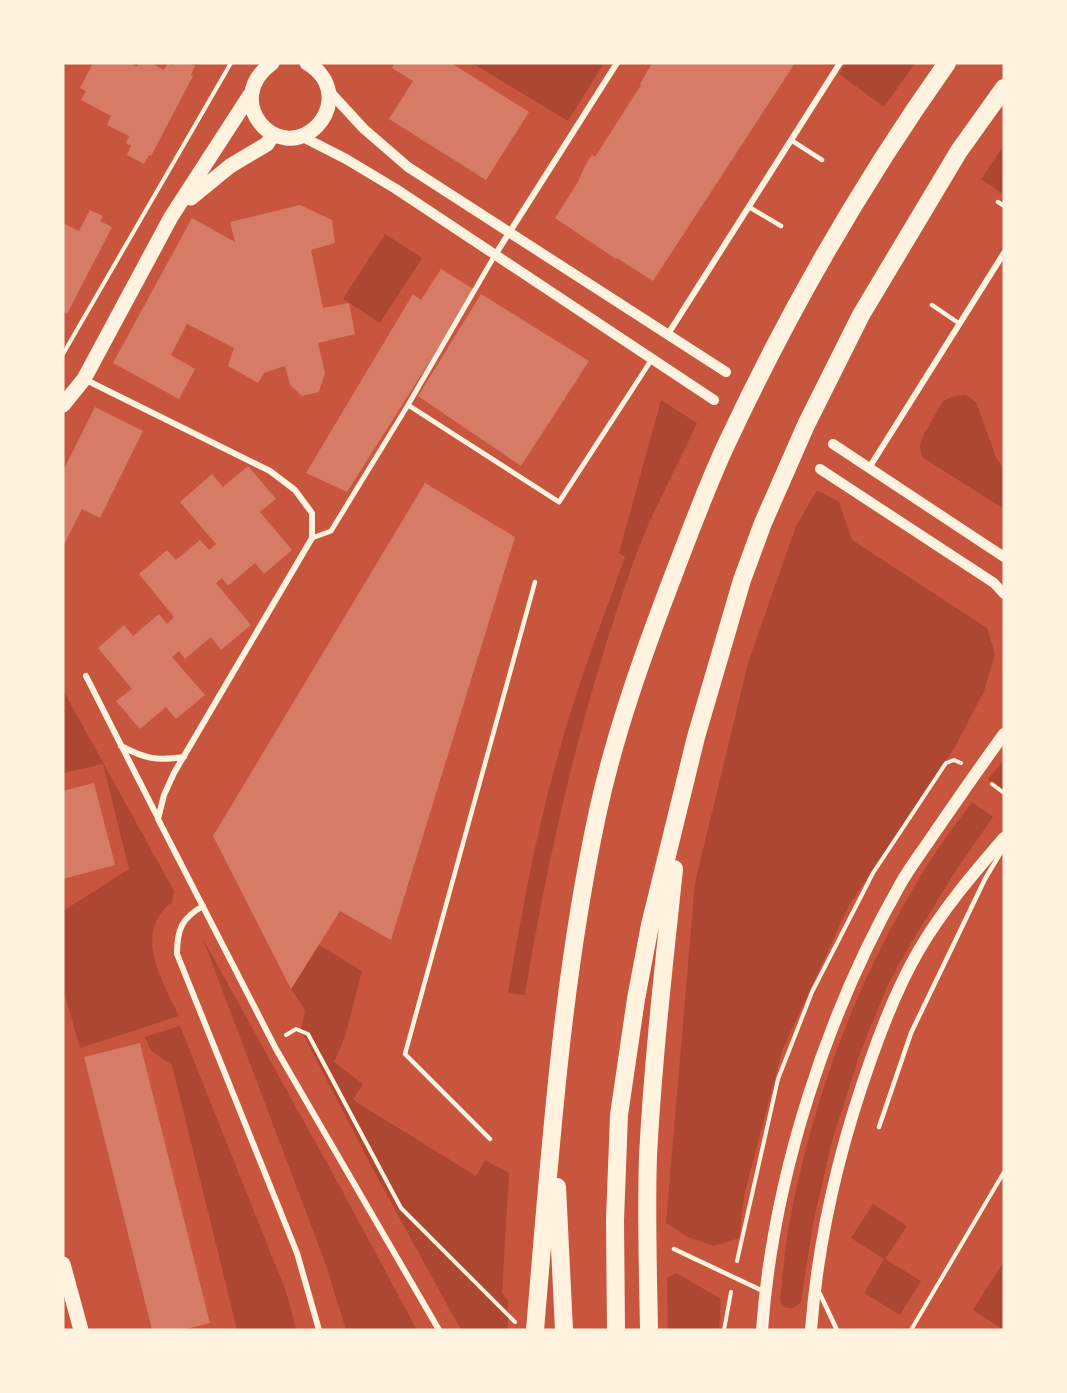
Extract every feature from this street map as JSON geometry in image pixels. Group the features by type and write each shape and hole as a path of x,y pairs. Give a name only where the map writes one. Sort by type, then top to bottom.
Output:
{"highway":[{"path":"535,1330 553,1119 569,968 592,842 620,729 654,627 724,448 788,321 857,200 947,63"},
{"path":"616,1330 615,1220 619,1115 636,999 650,925 699,726 742,580 763,523 806,425 861,315 959,151 1004,88"},
{"path":"650,1330 647,1246 648,1156 680,807"},
{"path":"553,1119 564,1330"}],"main road":[{"path":"63,405 84,379 171,217 267,65"},
{"path":"250,95 254,114 259,122 273,134 282,137 301,136 320,124 329,103 325,80 314,66"},
{"path":"171,217 200,189 230,166 267,144 273,134"},
{"path":"762,1330 765,1292 776,1227 791,1162 812,1085 840,1004 902,881 1004,734"},
{"path":"811,1330 814,1283 837,1168 859,1092 887,1014 918,951 955,895 1004,838"},
{"path":"63,1264 81,1330"}],"street":[{"path":"312,537 331,531 408,405 495,255 618,63"},
{"path":"668,334 840,63"},
{"path":"328,91 364,129 408,167 726,372"},
{"path":"301,136 346,159 396,189 714,400"},
{"path":"869,469 1004,253"},
{"path":"408,405 559,502 652,359"},
{"path":"84,379 270,471 295,490 312,513 312,537 184,757 164,795 158,819"},
{"path":"833,444 1004,557"},
{"path":"820,469 994,583 1004,594"},
{"path":"86,676 276,1048 440,1330"},
{"path":"121,746 139,755 160,760 184,757"},
{"path":"203,906 190,914 181,927 177,939 177,954 297,1253 319,1330"}],"lane":[{"path":"791,140 822,160"},
{"path":"998,202 1004,206"},
{"path":"749,207 781,226"},
{"path":"932,306 960,324"},
{"path":"490,1139 405,1054 536,582"},
{"path":"879,1127 911,1033 1004,847"},
{"path":"674,1249 765,1292"},
{"path":"814,1283 837,1330"}],"path":[{"path":"63,354 231,63"},
{"path":"296,1029 308,1034 401,1208 516,1323"},
{"path":"911,1330 1004,1172"},
{"path":"724,1330 727,1309"}],"shaded area":[{"path":"472,63 604,63 568,121"},
{"path":"846,63 915,63 884,107 839,74"},
{"path":"1004,145 1004,195 981,179"},
{"path":"385,234 422,258 380,323 343,299"},
{"path":"966,395 976,402 996,457 1004,469 1004,509 922,457 920,446 924,434 943,401 954,396"},
{"path":"661,400 697,423 647,527 615,616 569,777 545,885 525,995 508,993 543,812 566,727 625,557 619,553"},
{"path":"817,490 839,502 852,540 987,628 995,654 984,691 955,747 849,905 782,1051 744,1196 739,1238 714,1246 688,1237 666,1223 695,883 748,663 796,526"},
{"path":"63,690 174,891 172,902 160,914 154,928 152,942 159,972 179,1016 80,1048 63,988 63,911 129,869 103,764 63,773"},
{"path":"1004,760 1004,791 988,779"},
{"path":"972,802 993,817 955,872 905,953 887,987 860,1053 832,1141 813,1224 801,1302 792,1308 782,1306 780,1300 785,1249 800,1171 827,1078 843,1033 882,946 905,903 935,854"},
{"path":"203,939 417,1330 346,1330 326,1265"},
{"path":"319,945 362,971 344,1040 334,1062 363,1084 353,1100 476,1176 485,1160 509,1173 502,1293 508,1301 508,1330 461,1330 377,1177 301,1030 305,1010 291,989"},
{"path":"180,1026 287,1294 296,1329 237,1330 172,1065 151,1051 145,1037"},
{"path":"873,1204 907,1226 885,1259 921,1281 900,1315 864,1293 884,1259 851,1238"},
{"path":"1004,1261 1004,1330 973,1310"},
{"path":"676,1273 721,1299 719,1330 668,1330 667,1278"}],"building":[{"path":"93,63 129,63 137,67 139,63 151,63 164,70 168,63 173,66 175,63 189,63 195,66 191,75 193,76 151,156 149,155 144,164 127,155 131,146 126,143 129,136 107,125 111,116 81,100 86,91 80,88"},
{"path":"395,63 451,63 529,112 486,180 389,119 413,81 392,68"},
{"path":"652,63 795,63 653,281 555,218 592,155 595,157 641,85"},
{"path":"300,205 332,220 335,243 311,250 323,308 349,303 355,334 318,343 325,373 319,392 302,396 290,385 285,366 264,373 258,383 228,366 234,348 187,324 171,355 195,369 179,399 113,363 192,218 235,242 230,222"},
{"path":"90,210 103,216 100,221 112,227 67,314 63,312 63,223 79,231"},
{"path":"441,269 475,290 347,492 306,473 413,294 421,300"},
{"path":"481,294 589,361 521,466 418,396"},
{"path":"95,407 143,431 100,518 82,509 63,547 63,471"},
{"path":"248,466 276,499 260,512 292,550 264,574 255,563 228,586 222,578 216,583 251,625 221,650 211,637 185,659 179,651 172,657 205,695 176,719 166,707 140,729 116,701 132,689 98,648 124,625 133,636 159,614 167,624 174,617 139,574 167,550 176,560 200,540 209,550 216,544 180,502 212,474 223,487"},
{"path":"425,483 515,537 391,940 340,911 291,989 213,836"},
{"path":"94,783 115,865 63,879 63,791"},
{"path":"140,1043 210,1323 182,1330 152,1330 84,1057"}]}
